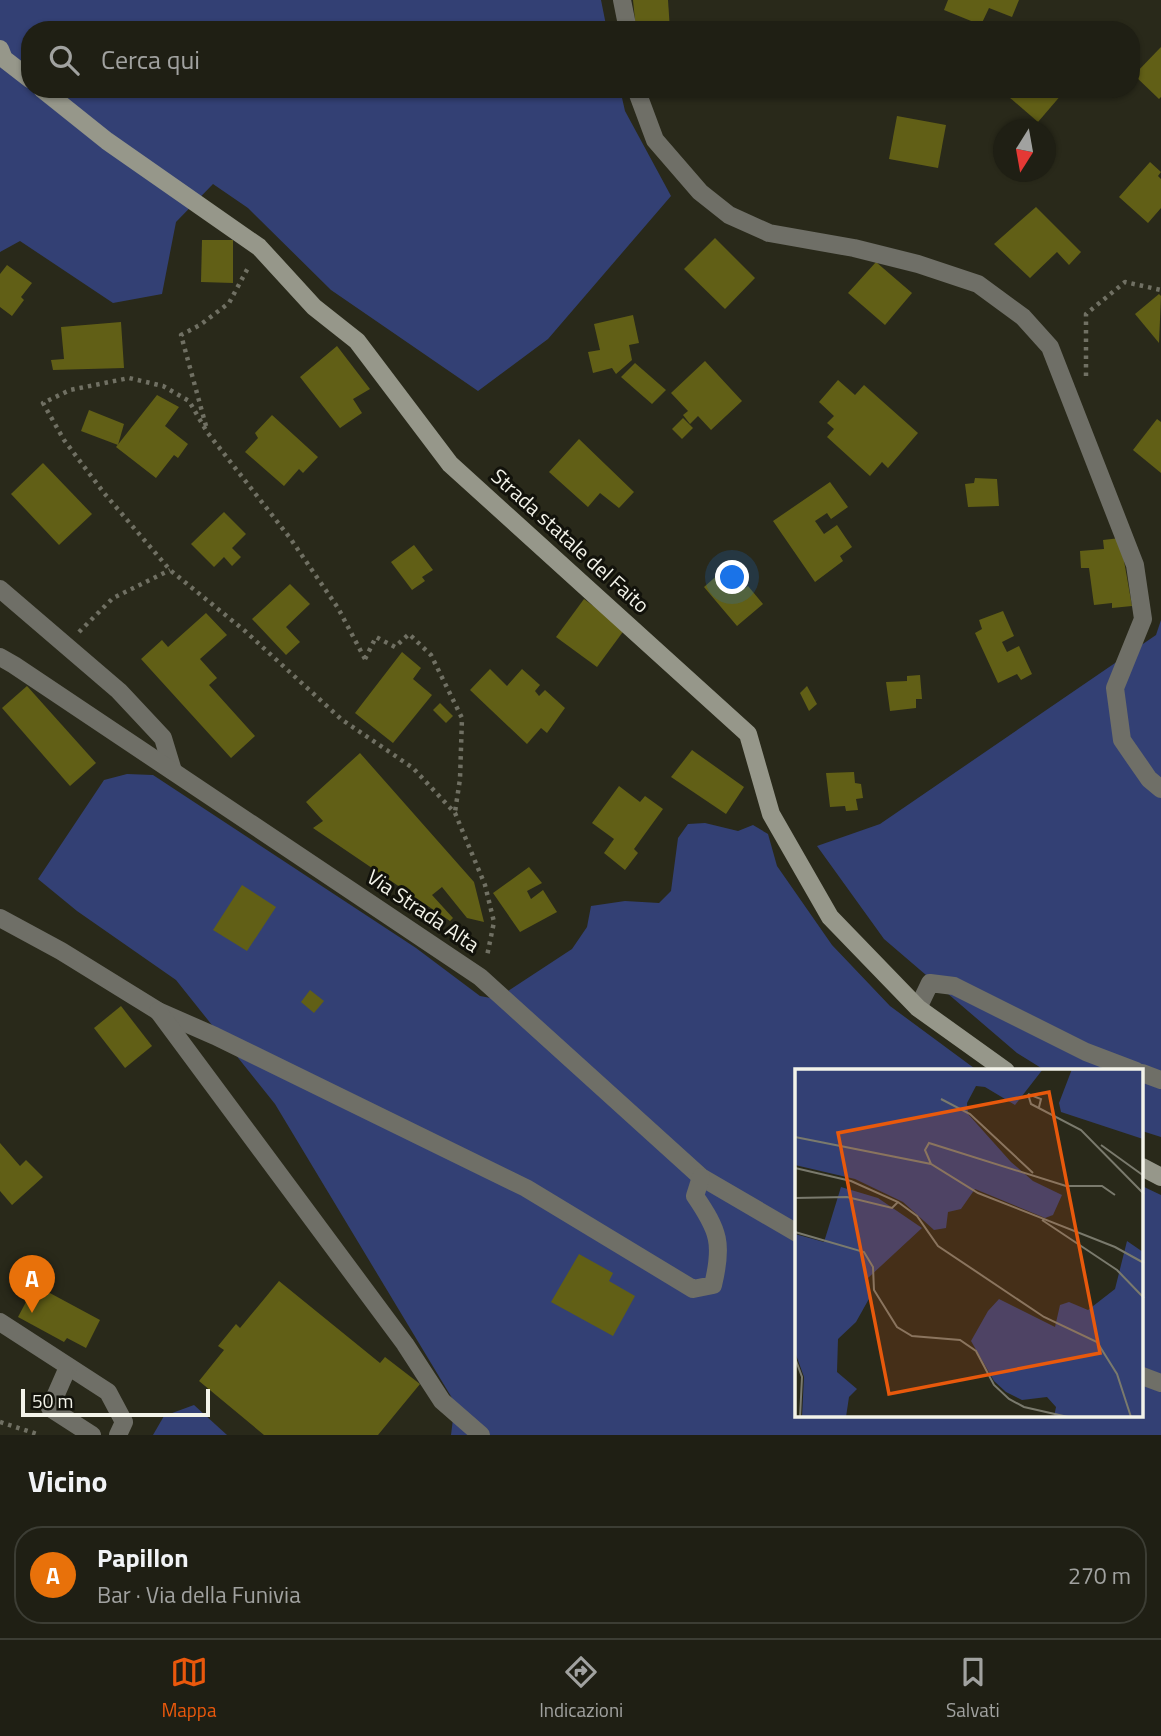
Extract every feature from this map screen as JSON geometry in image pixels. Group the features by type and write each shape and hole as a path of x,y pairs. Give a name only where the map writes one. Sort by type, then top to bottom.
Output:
{"street":[{"path":"622,0 626,21"},
{"path":"0,49 4,59 21,72"},
{"name":"Strada statale del Faito","path":"53,98 107,141 259,247 314,307 357,341 450,464 748,734 771,814 830,917 918,1008 1003,1069"},
{"path":"639,98 655,140 700,192 729,215 769,233 854,247 978,284 1023,317 1050,347 1135,565 1143,620 1115,688 1122,740 1149,779 1161,789"},
{"path":"0,589 119,691 163,738 173,771"},
{"name":"Via Strada Alta","path":"0,657 480,977 701,1177 795,1232"},
{"path":"0,918 61,951 158,1011 215,1036 526,1188 693,1289 713,1285 720,1256 713,1222 695,1196 701,1177"},
{"path":"918,1008 930,983 954,986 1086,1052 1131,1069"},
{"path":"158,1011 405,1345 442,1401 481,1435"},
{"path":"1144,1074 1161,1080"},
{"path":"1144,1168 1161,1177"},
{"path":"0,1322 108,1392 124,1422 118,1435"},
{"path":"68,1367 50,1408 92,1435"},
{"path":"1144,1377 1161,1383"}],"path":[{"path":"207,432 204,410 181,335 200,325 229,303 259,247"},
{"path":"1086,381 1086,314 1125,282 1161,290"},
{"path":"455,813 460,779 462,718 432,655 409,634 394,647 376,638 365,659 338,608 297,548 207,432 189,401 163,386 129,378 70,390 43,403 64,440 104,493 170,570 245,631 341,719 413,768 455,813 485,885 494,922 489,951 480,977"},
{"path":"65,646 113,598 170,570"},
{"path":"0,1422 40,1435"}],"shaded area":[{"path":"0,0 601,0 605,21 21,21 21,98 622,98 625,111 671,196 548,339 478,391 331,290 248,208 213,184 176,222 162,294 113,303 20,241 0,252"},
{"path":"1161,620 1161,1137 1144,1132 1144,1069 1043,1069 1017,1053 884,939 817,846 880,824 1156,635"},
{"path":"127,774 153,775 416,948 480,996 496,999 572,949 587,927 591,906 625,901 659,903 671,891 678,838 688,824 705,823 738,831 753,825 768,834 777,866 832,945 890,1006 975,1069 795,1069 795,1418 1144,1418 1144,1187 1161,1195 1161,1435 451,1435 455,1403 275,1104 176,980 77,911 38,879 104,780"},
{"path":"194,1405 227,1435 153,1435 164,1416"}],"building":[{"path":"633,0 668,0 669,21 635,21"},
{"path":"948,0 1019,0 1012,17 989,8 983,21 971,21 944,10"},
{"path":"1161,47 1159,99 1140,81 1140,69"},
{"path":"1010,98 1059,98 1041,119 1035,119"},
{"path":"897,116 946,125 938,168 889,159"},
{"path":"1150,162 1161,172 1158,176 1161,179 1161,208 1148,223 1119,197"},
{"path":"1036,207 1081,252 1069,265 1057,252 1030,278 994,244"},
{"path":"715,238 755,278 725,309 684,269"},
{"path":"202,240 233,240 233,283 201,282"},
{"path":"876,262 912,293 885,325 848,293"},
{"path":"7,265 32,283 21,297 24,300 12,316 0,307 0,274"},
{"path":"1159,294 1161,296 1159,343 1135,314"},
{"path":"633,315 639,343 629,345 632,360 616,374 612,368 593,373 588,352 600,350 594,324"},
{"path":"121,322 124,368 53,370 51,360 64,359 61,327"},
{"path":"337,346 370,389 353,399 362,413 340,428 300,377"},
{"path":"705,361 742,401 711,430 698,416 690,424 683,415 688,411 671,393"},
{"path":"635,363 666,390 652,404 621,377"},
{"path":"838,380 855,395 864,385 918,433 888,468 882,462 870,476 827,437 834,429 827,423 834,416 819,402"},
{"path":"157,395 179,407 165,426 188,444 178,458 174,455 156,478 116,447"},
{"path":"89,410 124,424 118,445 81,431"},
{"path":"272,415 318,457 303,473 299,469 284,486 245,452 258,438 255,433"},
{"path":"683,418 693,428 682,439 672,429"},
{"path":"1157,419 1161,422 1161,473 1133,450"},
{"path":"579,439 634,492 619,508 600,493 588,507 549,472"},
{"path":"43,463 92,514 59,545 11,494"},
{"path":"975,478 997,479 999,506 968,507 965,484 974,483"},
{"path":"830,482 848,507 831,519 827,513 815,521 824,534 837,525 852,547 840,556 843,561 815,582 773,521"},
{"path":"224,512 246,534 232,548 241,557 232,566 224,557 214,567 191,544"},
{"path":"1120,538 1132,606 1112,608 1112,603 1094,605 1089,568 1081,568 1080,551 1104,549 1103,540"},
{"path":"414,545 433,570 422,577 425,581 412,590 391,562"},
{"path":"729,565 741,579 734,584 740,592 748,586 763,604 737,626 704,587"},
{"path":"290,584 310,604 286,627 300,642 286,655 252,619"},
{"path":"584,599 625,629 597,667 556,637"},
{"path":"1003,611 1014,636 1002,642 1007,652 1019,646 1032,674 1021,680 1017,674 998,683 975,633 982,629 979,620"},
{"path":"206,613 227,635 200,659 217,678 209,685 255,736 231,758 141,659 162,640 168,647"},
{"path":"402,652 421,668 413,679 432,695 393,743 355,713"},
{"path":"490,669 507,686 522,669 540,685 535,691 539,696 545,690 565,708 547,733 541,728 527,744 470,690"},
{"path":"920,675 922,699 916,699 916,708 890,711 886,682 907,681 907,676"},
{"path":"27,686 96,763 70,786 2,708"},
{"path":"807,686 817,704 809,711 800,693"},
{"path":"440,703 453,716 446,723 433,710"},
{"path":"692,750 744,787 726,814 671,777"},
{"path":"360,753 474,882 484,922 467,918 442,887 432,895 453,918 450,921 313,828 323,821 306,802"},
{"path":"854,772 855,783 861,784 863,798 856,799 858,810 846,811 845,806 830,807 826,773"},
{"path":"619,786 640,802 645,796 663,809 634,849 638,853 625,870 604,853 614,839 592,823"},
{"path":"529,867 542,883 527,891 531,899 543,890 557,912 520,932 493,893"},
{"path":"242,885 276,907 247,951 213,930"},
{"path":"310,990 324,1001 314,1013 301,1002"},
{"path":"121,1006 152,1046 125,1068 94,1028"},
{"path":"0,1143 20,1166 26,1160 43,1177 12,1205 0,1191"},
{"path":"579,1254 613,1273 609,1281 635,1296 613,1336 551,1302"},
{"path":"279,1281 380,1363 385,1357 420,1384 378,1435 264,1435 199,1381 224,1350 218,1346 236,1324 240,1328"},
{"path":"35,1285 100,1320 86,1348 67,1338 64,1342 18,1317"}],"place":[{"name":"Papillon","path":"32,1313"}]}
